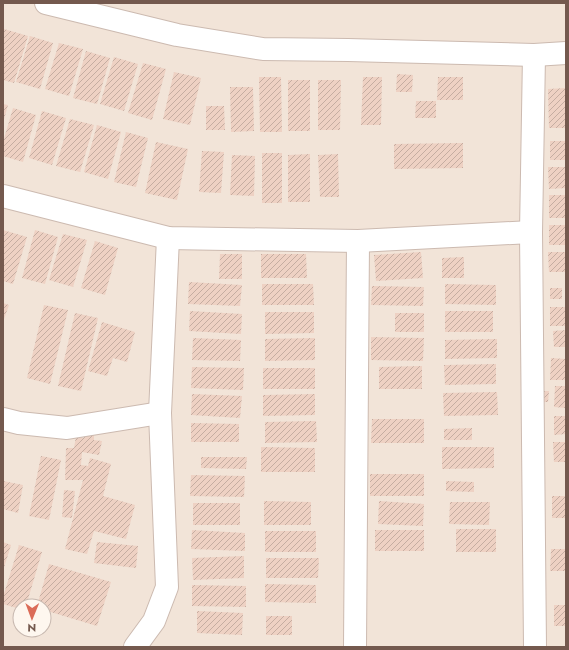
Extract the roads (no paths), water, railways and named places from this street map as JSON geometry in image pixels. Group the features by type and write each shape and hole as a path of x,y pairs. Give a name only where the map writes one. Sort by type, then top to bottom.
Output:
{"street":[{"path":"46,3 71,6 177,35 263,49 534,55 566,53"},
{"path":"534,55 531,232 535,647"},
{"path":"3,196 168,238 358,241 531,232"},
{"path":"135,647 154,621 167,588 160,413 168,238"},
{"path":"355,647 358,241"},
{"path":"3,419 68,428 160,413"}]}
